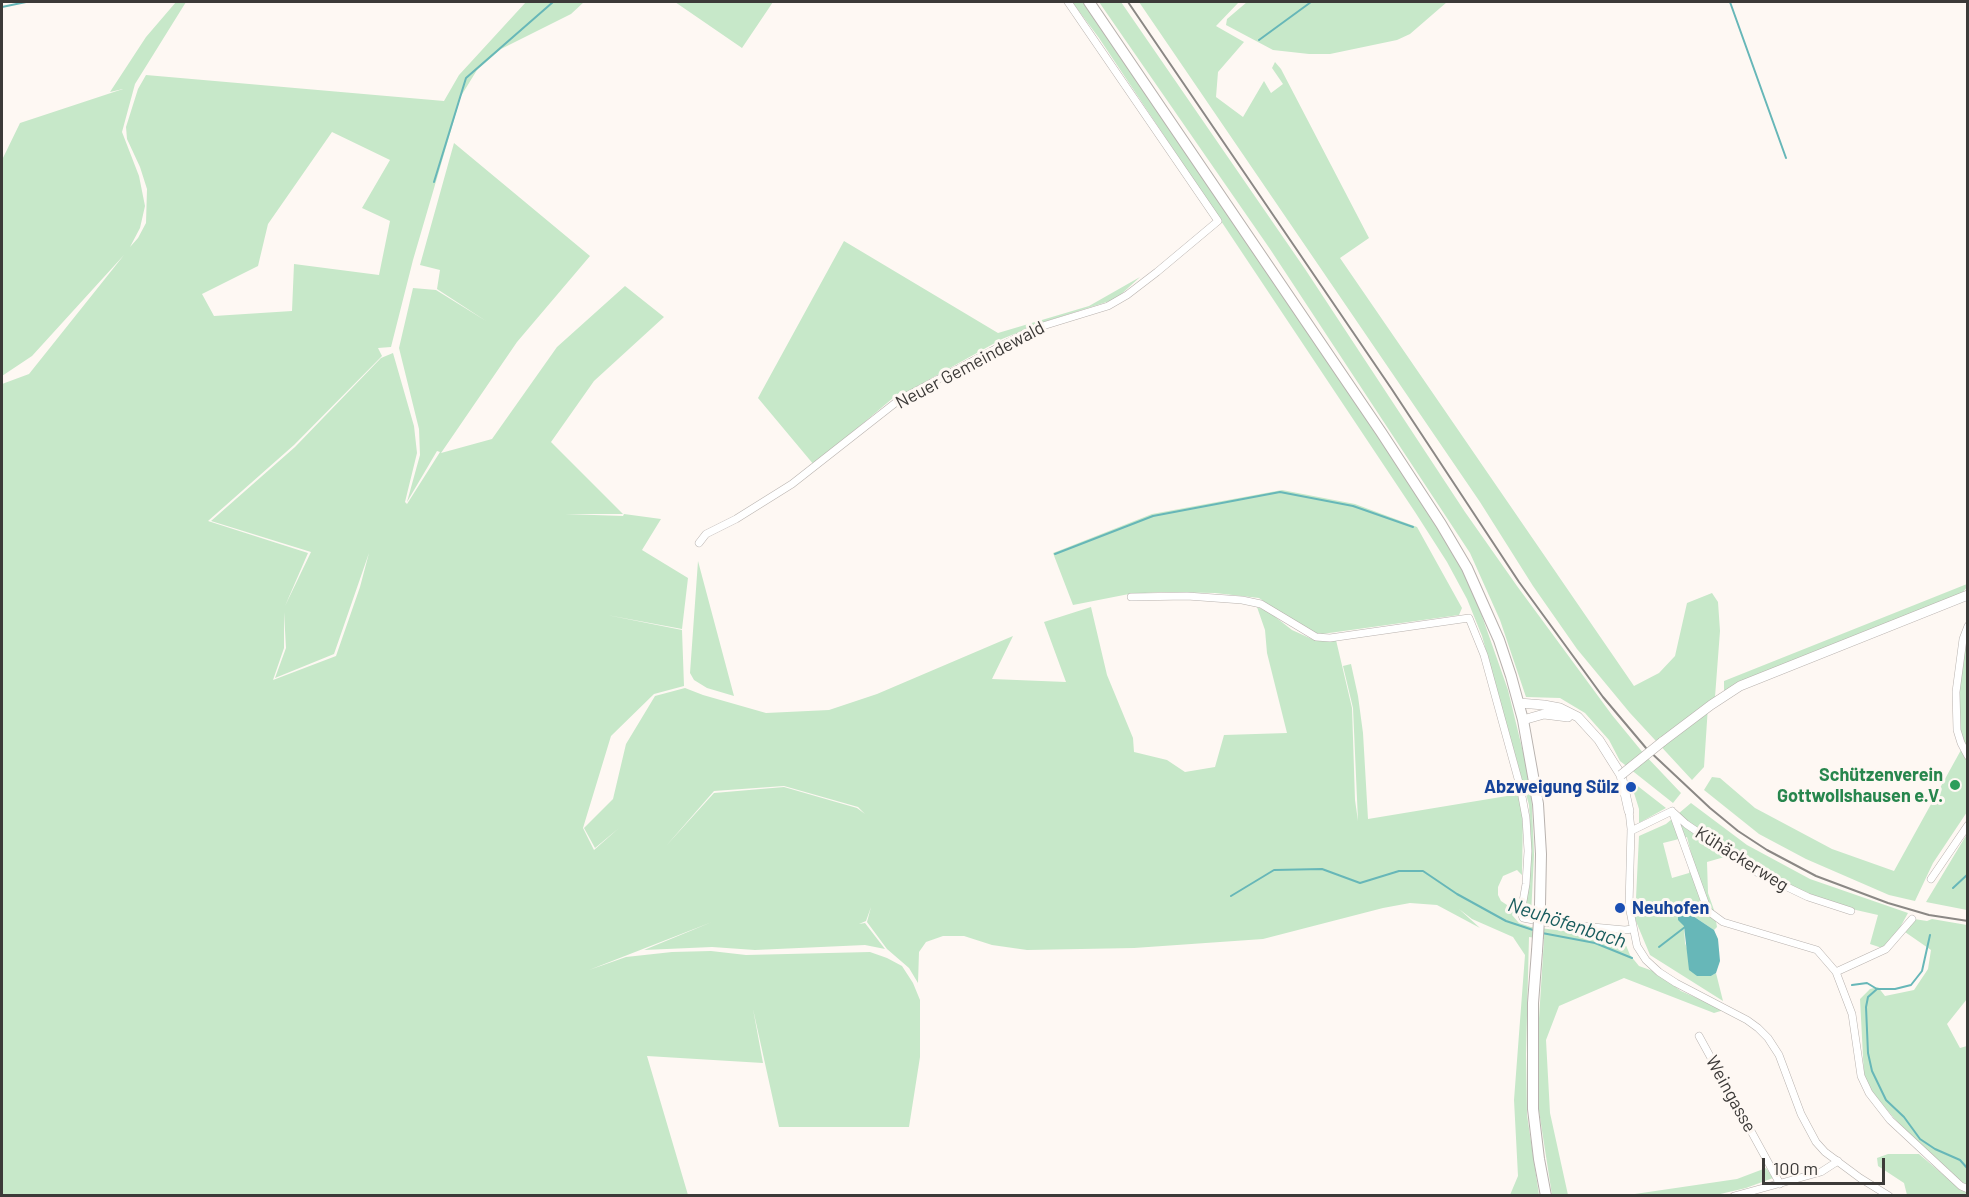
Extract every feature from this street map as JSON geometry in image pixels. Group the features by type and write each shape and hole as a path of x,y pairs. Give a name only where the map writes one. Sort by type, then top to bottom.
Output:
{"main road":[{"path":"1089,2 1441,524 1467,568 1488,613 1519,703 1538,804 1541,854 1532,1035 1533,1108 1546,1196"}],"street":[{"name":"Neuer Gemeindewald","path":"699,543 706,534 736,519 792,484 899,400 1033,329 1108,306 1157,272 1218,221 1068,2"},
{"path":"1621,775 1662,741 1740,686 1968,595"},
{"path":"1131,597 1188,596 1242,600 1260,604 1316,637 1330,639 1469,618 1484,655 1520,786 1526,818 1528,851 1521,913 1523,918 1549,923 1632,929"},
{"path":"1968,626 1963,639 1956,692 1957,730 1968,756"},
{"path":"1519,703 1560,708 1578,717 1608,754 1621,775 1631,831 1629,906 1632,929 1637,946 1646,960 1659,972 1747,1020 1768,1038 1782,1062 1809,1131 1825,1152 1889,1196"},
{"path":"1523,720 1544,714 1558,714 1587,726"},
{"path":"1631,831 1672,811 1708,911 1713,916 1723,922 1817,950 1836,972 1852,1014 1861,1076 1869,1093 1890,1120 1952,1178 1968,1189"},
{"name":"Kühäckerweg","path":"1672,811 1686,824 1758,873 1808,897 1851,911"},
{"path":"1931,879 1968,825"},
{"path":"1836,972 1886,948 1912,919"},
{"name":"Weingasse","path":"1699,1036 1780,1184"},
{"path":"1734,1196 1821,1172 1838,1161"}],"green space":[{"path":"176,2 186,2 135,84 122,132 139,176 145,206 140,228 130,247 146,223 147,189 127,139 126,127 138,89 146,75 444,101 459,75 526,2 584,2 571,14 501,49 477,70 461,96 413,260 391,347 378,348 382,356 294,445 208,521 308,553 285,606 311,552 211,521 295,447 381,358 393,353 414,426 417,453 405,502 407,504 440,452 437,451 407,502 420,455 419,429 399,348 413,288 436,290 486,321 437,289 440,270 420,265 454,143 590,256 517,342 441,453 492,439 557,347 625,286 664,317 594,381 551,442 623,514 565,514 623,516 624,514 661,519 642,550 688,578 682,629 607,615 682,630 684,686 654,694 611,736 583,828 594,850 619,828 595,848 584,828 613,799 626,744 655,696 685,688 766,713 829,710 877,694 1013,636 992,679 1066,682 1044,622 1091,607 1107,675 1133,738 1134,752 1167,760 1185,772 1215,767 1224,735 1287,733 1267,653 1265,630 1257,607 1269,612 1292,630 1314,640 1336,640 1352,708 1355,800 1358,821 1353,708 1343,666 1351,664 1363,733 1368,819 1519,794 1523,813 1522,875 1517,870 1503,876 1498,887 1498,895 1507,905 1517,903 1512,915 1519,923 1531,927 1623,938 1630,955 1639,966 1653,971 1681,991 1724,1010 1714,1013 1624,978 1559,1006 1546,1040 1550,1113 1568,1195 1552,1195 1539,1111 1537,1050 1544,939 1529,937 1527,1115 1539,1195 1510,1195 1518,1176 1514,1100 1525,955 1513,937 1472,919 1459,909 1480,928 1437,905 1410,903 1263,939 1134,948 1027,950 992,945 964,936 943,936 926,942 919,952 918,983 909,968 887,949 867,922 871,907 866,921 859,924 865,923 885,949 865,945 755,950 712,947 644,950 712,922 589,970 626,957 672,952 711,951 746,955 870,952 887,958 902,966 920,1000 920,1057 909,1127 779,1127 753,1009 763,1063 647,1056 688,1195 2,1195 2,384 29,374 124,255 32,356 2,376 2,160 20,123 123,89 110,92 146,37","holes":["332,132 390,160 362,208 390,221 379,275 294,264 292,311 214,316 202,294 258,266 268,224","369,553 360,587 336,656 273,680 284,648 284,612 286,648 275,678 334,654","784,786 858,807 865,814 857,808 784,787 714,793 666,846 714,791"]},
{"path":"675,2 773,2 742,48"},
{"path":"1072,2 1084,2 1437,524 1469,579 1508,690 1531,785 1534,855 1531,915 1527,913 1531,843 1529,805 1482,636 1467,599 1447,562 1415,512 1099,38"},
{"path":"1099,2 1121,2 1305,269 1465,512 1517,586 1612,715 1644,754 1681,793 1673,803 1620,761 1609,740 1585,713 1560,698 1526,697 1500,620 1470,553 1270,249"},
{"path":"1139,2 1239,2 1216,26 1244,42 1218,72 1216,97 1243,117 1264,81 1271,93 1283,84 1272,68 1275,62 1281,69 1369,238 1340,258 1634,686 1659,673 1675,656 1687,603 1712,593 1718,602 1720,631 1715,697 1708,706 1704,767 1692,780 1630,713 1577,649 1533,586 1480,502"},
{"path":"1247,2 1447,2 1410,34 1397,40 1330,54 1309,54 1273,50 1226,25 1227,19"},
{"path":"844,241 998,333 1089,306 1140,277 1116,299 1044,322 1002,339 905,393 900,392 814,465 758,398"},
{"path":"1282,490 1355,504 1417,527 1462,608 1459,615 1322,634 1306,631 1259,598 1215,593 1161,592 1129,594 1073,605 1053,553 1152,514"},
{"path":"698,561 734,696 707,688 694,680 690,673"},
{"path":"1967,584 1963,592 1943,603 1724,694 1724,681"},
{"path":"1967,633 1967,751 1959,724 1960,677"},
{"path":"1961,750 1967,758 1967,812 1933,863 1915,901 1889,895 1806,859 1759,834 1704,790 1712,777 1720,778 1755,808 1832,849 1894,871"},
{"path":"1630,780 1666,808 1639,823 1639,809"},
{"path":"1691,803 1747,845 1810,879 1908,913 1897,933 1882,948 1870,944 1878,915 1843,907 1788,885 1760,871 1735,854 1707,862 1708,893 1717,927 1714,930 1690,914 1684,926 1685,943 1697,976 1711,976 1716,973 1723,1001 1650,955 1635,919 1639,836 1666,824","holes":["1687,837 1693,861 1689,873 1672,878 1663,843"]},
{"path":"1967,834 1967,910 1926,902"},
{"path":"1914,919 1927,921 1932,919 1967,925 1967,999 1947,1024 1960,1048 1967,1046 1967,1187 1929,1154 1894,1118 1872,1092 1864,1076 1860,999 1870,989 1878,987 1885,996 1914,990 1928,969 1931,950 1905,932"},
{"path":"1888,1154 1919,1154 1960,1189 1967,1192 1967,1195 1907,1195 1904,1183 1878,1166 1877,1158"},
{"path":"1766,1168 1773,1178 1746,1188 1716,1195 1628,1195 1737,1179"}],"water":[{"path":"1681,914 1690,914 1714,930 1718,939 1720,961 1716,973 1711,976 1697,976 1689,970 1684,926 1678,920"}],"waterway":[{"path":"2,7 26,2"},
{"path":"434,182 466,78 553,2"},
{"path":"1259,40 1311,2"},
{"path":"1730,2 1786,158"},
{"path":"1055,554 1153,516 1280,492 1353,506 1413,527"},
{"name":"Neuhöfenbach","path":"1231,896 1274,870 1322,869 1360,883 1399,871 1423,871 1457,894 1506,921 1536,931"},
{"path":"1953,888 1968,874"},
{"name":"Neuhöfenbach","path":"1659,947 1685,927"},
{"name":"Neuhöfenbach","path":"1542,933 1595,943 1632,958"},
{"path":"1930,935 1922,971 1911,985 1895,989 1877,989 1868,997 1866,1007 1868,1053 1872,1071 1886,1100 1904,1117 1920,1139 1935,1149 1960,1160 1968,1169"},
{"name":"Neuhöfenbach","path":"1852,985 1867,983 1877,989"}],"railway":[{"path":"1128,2 1391,388 1519,582 1603,697 1646,748 1710,808 1738,831 1767,850 1816,876 1888,903 1929,915 1968,921"}],"place":[{"name":"Schützenverein Gottwollshausen e.V.","path":"1955,785"},
{"name":"Abzweigung Sülz","path":"1631,787"},
{"name":"Neuhofen","path":"1620,908"}]}
